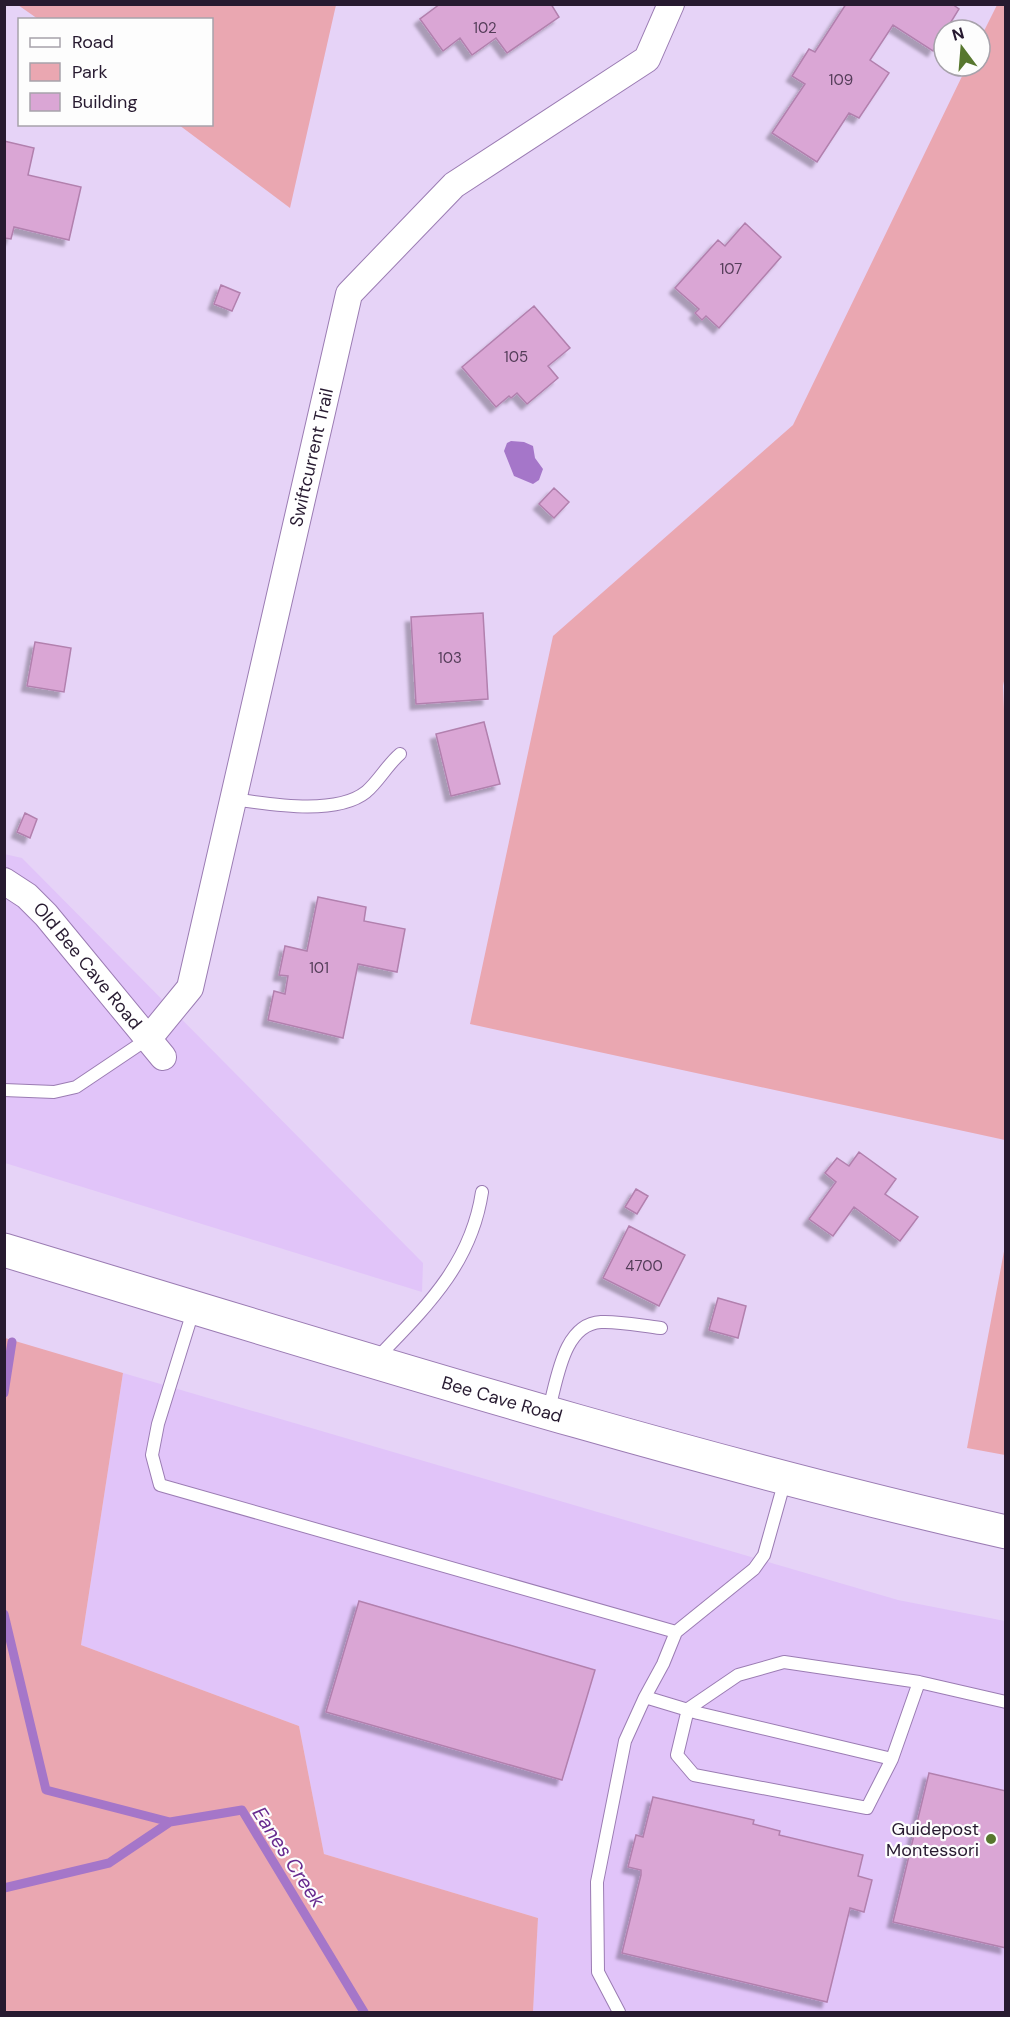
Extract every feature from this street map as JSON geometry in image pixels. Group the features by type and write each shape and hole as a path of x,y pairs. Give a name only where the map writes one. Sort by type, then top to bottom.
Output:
{"main road":[{"name":"Bee Cave Road","path":"4,1250 548,1414 785,1479 1005,1532"}],"street":[{"name":"Swiftcurrent Trail","path":"156,1048 190,988 349,294 454,185 647,59 671,4"},
{"name":"Old Bee Cave Road","path":"4,881 27,896 46,915 156,1048"}],"lane":[{"path":"233,798 268,804 318,806 341,804 363,794 400,754"},
{"path":"4,1090 54,1092 76,1087 156,1048"},
{"path":"373,1362 438,1292 459,1262 478,1213 482,1192"},
{"path":"194,1307 158,1424 152,1455 160,1485 676,1632"},
{"path":"548,1414 568,1342 576,1332 584,1326 600,1322 662,1328"},
{"path":"620,2013 598,1972 597,1882 625,1741 676,1632 754,1569 764,1555 785,1479"},
{"path":"919,1682 892,1759 867,1808 694,1774 677,1755 688,1709 738,1675 784,1662 919,1682 1005,1702"},
{"path":"645,1697 698,1713 892,1759"}],"shaded area":[{"path":"524,442 533,446 535,458 543,469 539,480 533,484 514,476 504,451 507,443"},
{"path":"4,854 22,858 423,1263 422,1292 5,1163"},
{"path":"123,1373 898,1600 1005,1621 1005,2012 533,2012 538,1918 324,1854 299,1726 81,1645"}],"green space":[{"path":"18,5 336,5 290,208 180,126 213,126 213,18 37,18"},
{"path":"997,5 1006,5 1006,671 1003,686 1006,756 1005,1140 470,1024 553,636 793,425 961,78 992,78 990,18"},
{"path":"1005,1246 1005,1455 967,1448"},
{"path":"5,1338 123,1373 81,1645 299,1726 324,1854 538,1918 533,2012 5,2012"}],"building":[{"path":"440,4 551,4 559,17 507,53 496,38 472,55 460,38 443,51 420,19"},
{"path":"846,4 952,4 959,9 953,18 932,18 932,50 893,25 870,60 889,73 859,118 849,113 817,162 772,133 805,84 792,76 809,49 815,52"},
{"path":"4,141 34,148 28,175 81,187 69,240 14,227 11,239 4,238"},
{"path":"745,223 781,257 719,328 706,316 702,320 695,313 699,309 675,288 718,240 725,246"},
{"path":"221,285 240,293 232,311 214,304"},
{"path":"534,306 570,348 548,366 558,378 527,404 517,393 511,398 509,396 496,407 462,367"},
{"path":"554,488 569,502 554,518 539,504"},
{"path":"483,613 488,699 416,704 411,617"},
{"path":"35,642 71,648 64,692 27,686"},
{"path":"484,722 500,784 451,796 436,734"},
{"path":"25,813 37,819 30,838 17,832"},
{"path":"318,897 366,907 364,921 405,929 397,972 358,964 343,1038 268,1020 274,991 285,994 288,976 279,975 285,946 307,951"},
{"path":"859,1152 896,1179 885,1194 918,1217 900,1241 854,1207 833,1236 809,1219 836,1182 825,1173 837,1158 849,1166"},
{"path":"636,1189 648,1196 637,1214 625,1207"},
{"path":"629,1226 685,1255 659,1306 603,1278"},
{"path":"718,1298 746,1306 738,1338 709,1330"},
{"path":"359,1601 595,1670 562,1780 326,1712"},
{"path":"929,1773 1006,1791 1006,1948 893,1922"},
{"path":"653,1797 754,1820 753,1824 780,1831 779,1835 863,1855 858,1876 872,1880 864,1912 850,1908 827,2002 622,1953 641,1875 641,1870 628,1867 636,1835 643,1837"}],"waterway":[{"path":"4,1393 12,1342"},
{"path":"4,1614 46,1790 170,1822"},
{"name":"Eanes Creek","path":"4,1888 109,1863 170,1822 242,1810 364,2012"}],"place":[{"name":"Guidepost Montessori","path":"991,1839"}]}
